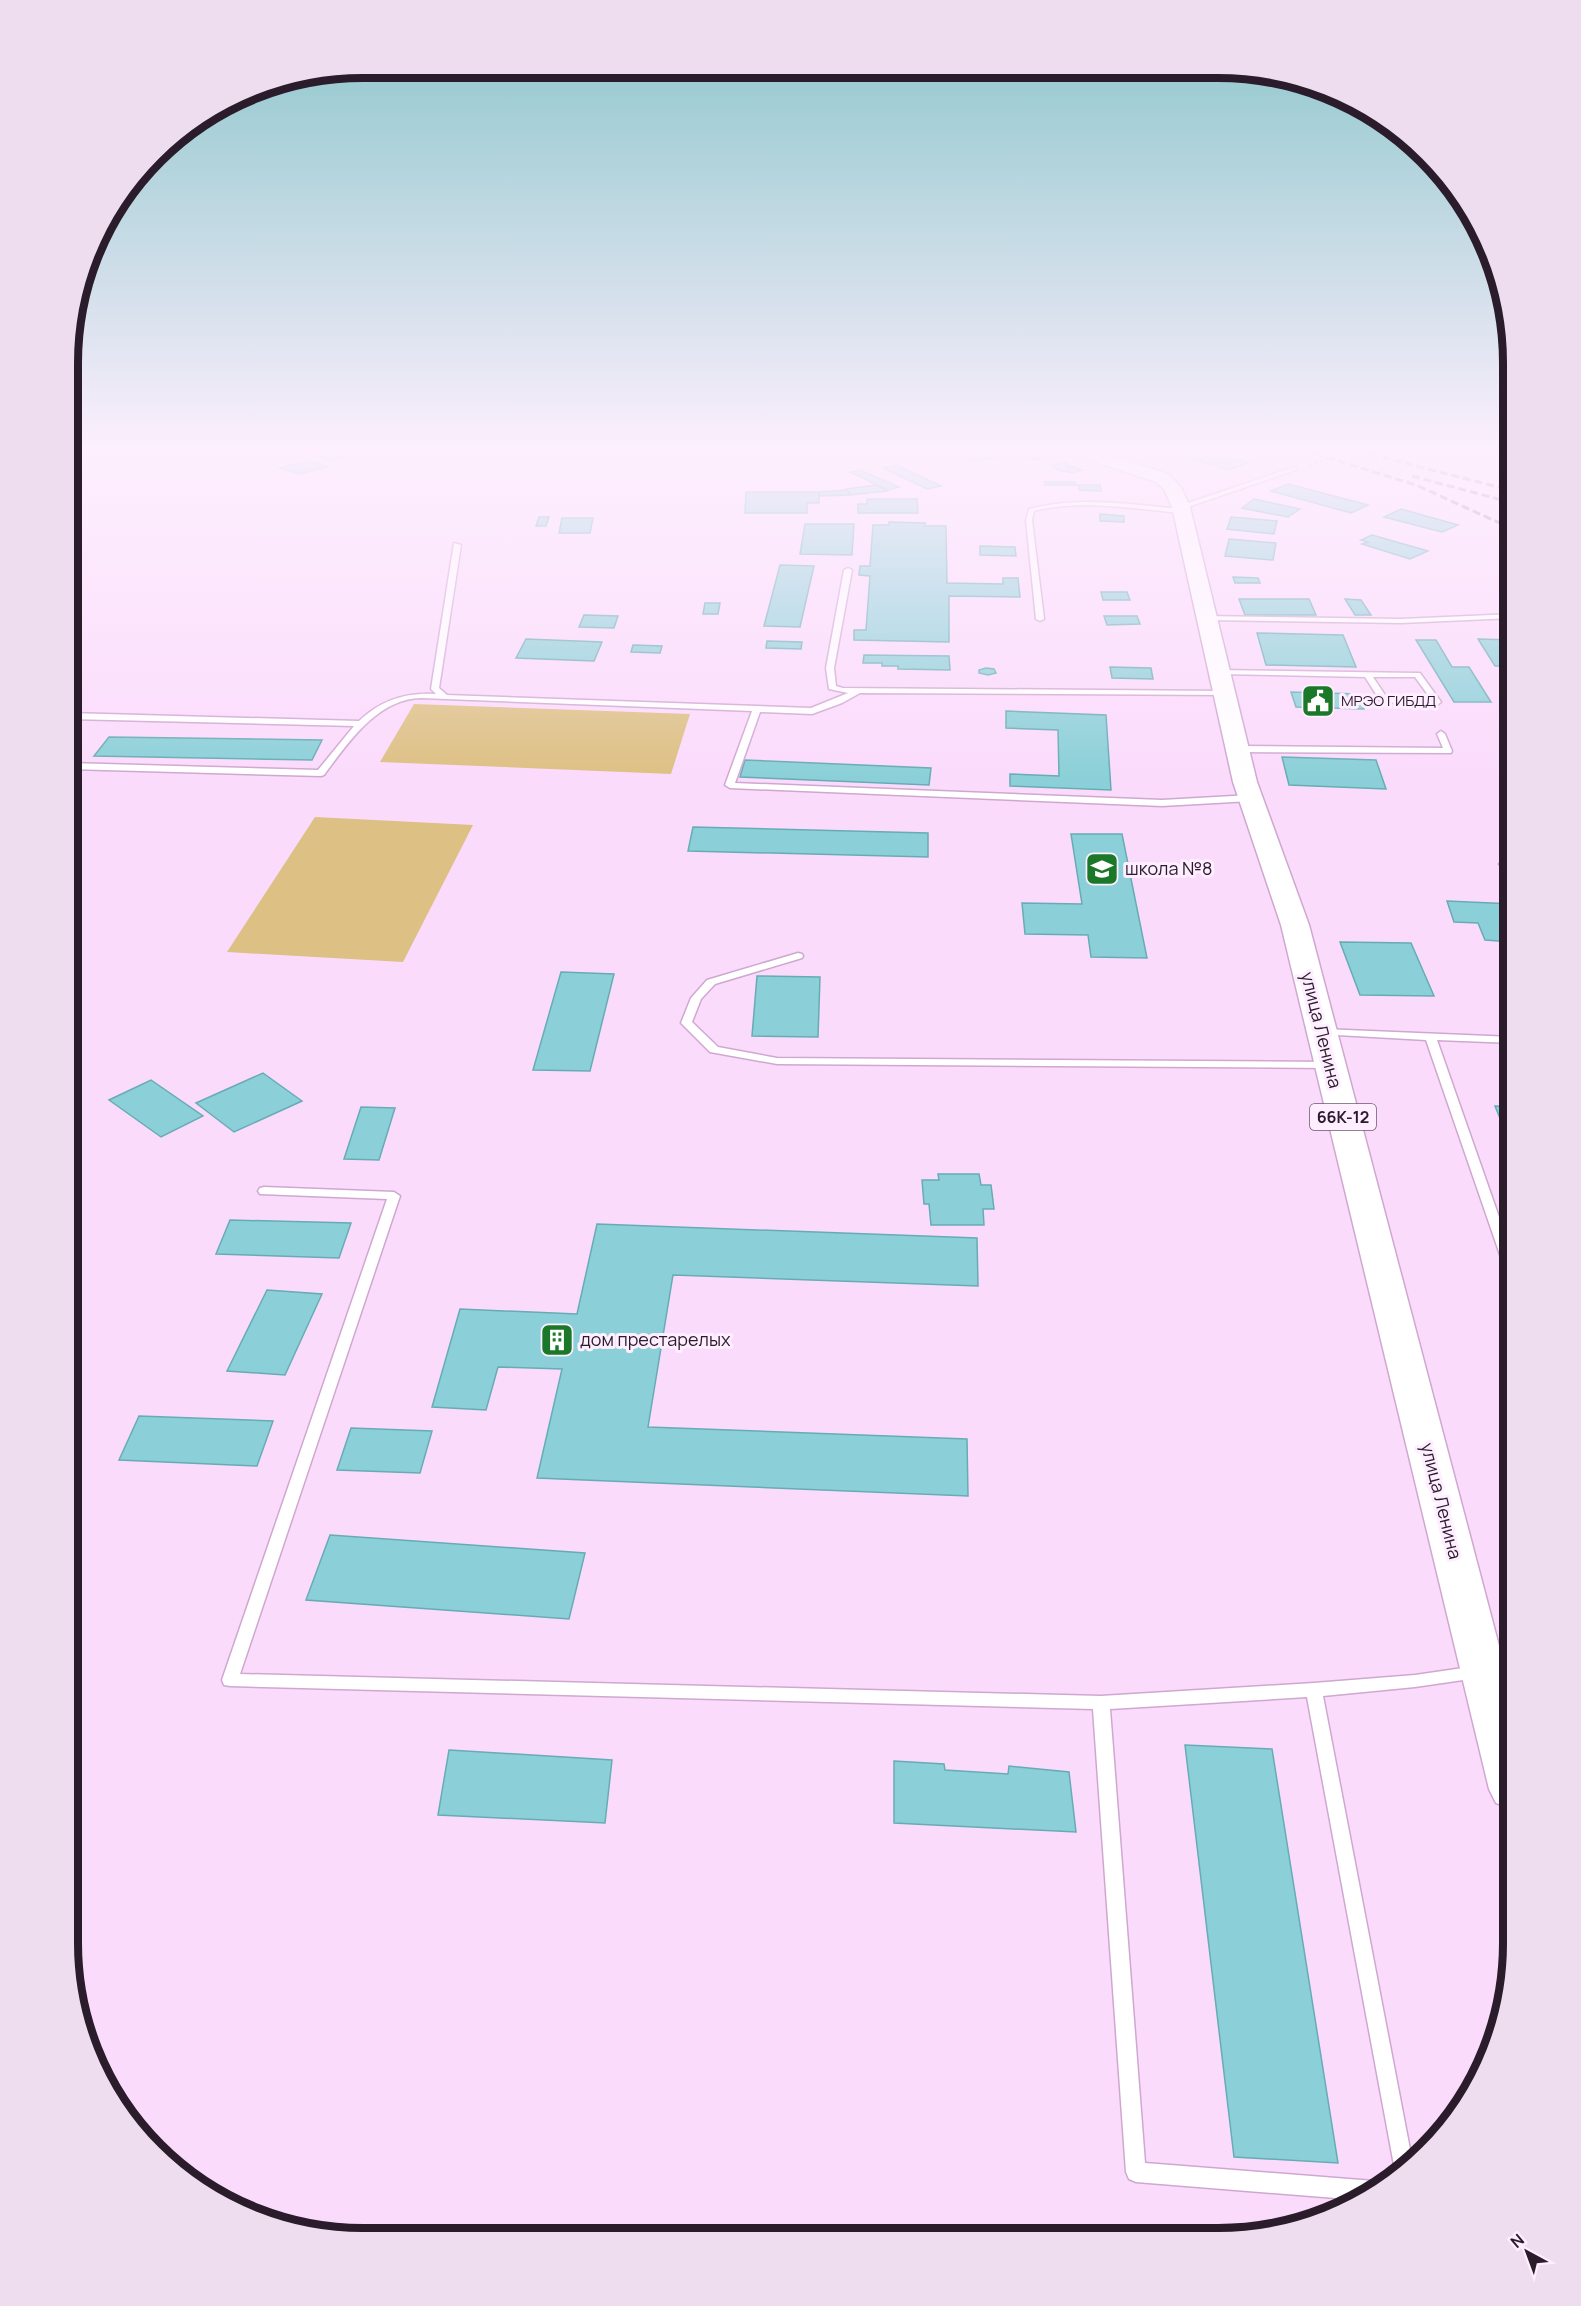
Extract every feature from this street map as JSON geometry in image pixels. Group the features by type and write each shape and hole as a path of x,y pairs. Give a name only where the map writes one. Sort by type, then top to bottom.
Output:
{"main road":[{"name":"улица Ленина","path":"1193,562 1221,683 1239,748 1245,782 1295,924 1503,1748"}],"lane":[{"path":"445,697 435,689 454,562"},
{"path":"1034,562 1040,619"},
{"path":"848,570 830,668 832,687 860,690 1221,683 1367,674 1417,675 1437,702 1384,700 1367,674"},
{"path":"1205,618 1401,621 1503,616"},
{"path":"78,766 321,773 353,730 393,701 410,696 812,711 860,690"},
{"path":"757,709 730,785 1162,803 1251,798"},
{"path":"78,716 360,724"},
{"path":"1239,748 1448,751 1441,734"},
{"path":"798,956 711,982 696,998 686,1023 714,1050 777,1060 1330,1065"},
{"path":"1322,1032 1503,1040"},
{"path":"1430,1036 1503,1246"},
{"path":"264,1191 394,1196 230,1680 1101,1702 1415,1682 1484,1671"},
{"path":"1314,1690 1402,2160"},
{"path":"1101,1702 1136,2172 1360,2190"}],"shaded area":[{"path":"414,704 690,714 671,774 380,762"},
{"path":"315,817 473,825 403,962 227,952"}],"building":[{"path":"870,562 947,562 947,583 1003,584 1003,578 1018,578 1020,597 949,596 949,642 854,640 854,630 866,630 870,576 859,575 860,566 870,566"},
{"path":"780,565 814,566 800,627 764,626"},
{"path":"1233,577 1258,578 1260,583 1235,583"},
{"path":"1101,592 1127,592 1130,600 1103,600"},
{"path":"1239,599 1309,599 1316,615 1245,615"},
{"path":"1345,599 1361,600 1371,615 1355,615"},
{"path":"705,603 720,603 718,614 703,614"},
{"path":"584,615 618,616 614,628 579,627"},
{"path":"1104,616 1137,616 1140,624 1107,625"},
{"path":"1257,633 1343,635 1356,667 1266,665"},
{"path":"526,639 602,642 594,661 516,658"},
{"path":"1478,639 1503,640 1503,666 1495,666"},
{"path":"1416,640 1436,640 1452,667 1469,667 1491,702 1454,702"},
{"path":"767,641 802,642 801,649 766,648"},
{"path":"633,645 662,646 660,653 631,652"},
{"path":"864,655 949,656 950,670 898,669 898,666 882,666 882,663 863,663"},
{"path":"1110,667 1151,668 1153,679 1112,678"},
{"path":"994,669 996,673 988,675 979,673 979,670"},
{"path":"1291,692 1358,694 1364,709 1296,707"},
{"path":"1006,711 1106,715 1111,790 1010,786 1010,774 1059,776 1058,730 1006,728"},
{"path":"109,737 322,740 312,760 94,756"},
{"path":"1282,757 1376,760 1386,789 1289,785"},
{"path":"745,760 931,768 929,785 740,777"},
{"path":"693,827 928,833 928,857 688,851"},
{"name":"школа №8","path":"1071,834 1122,834 1147,958 1091,957 1088,935 1025,934 1022,903 1082,904"},
{"path":"1447,901 1503,904 1503,941 1485,940 1478,923 1454,922"},
{"path":"1340,942 1411,943 1434,996 1360,995"},
{"path":"561,972 614,974 590,1071 533,1070"},
{"path":"757,976 820,977 818,1037 752,1036"},
{"path":"263,1073 302,1101 234,1132 196,1103"},
{"path":"151,1080 203,1116 161,1137 109,1100"},
{"path":"1495,1106 1503,1106 1503,1126"},
{"path":"361,1107 395,1108 379,1160 344,1159"},
{"path":"938,1174 979,1174 981,1185 991,1185 994,1209 983,1209 984,1225 931,1225 929,1204 924,1204 922,1180 939,1180"},
{"path":"230,1220 351,1223 339,1258 216,1254"},
{"name":"дом престарелых","path":"597,1224 977,1238 978,1286 673,1275 648,1427 967,1439 968,1496 537,1478 562,1369 498,1367 486,1410 432,1407 460,1309 577,1314"},
{"path":"267,1290 322,1294 285,1375 227,1371"},
{"path":"139,1416 273,1421 257,1466 119,1460"},
{"path":"351,1428 432,1431 420,1473 337,1470"},
{"path":"330,1535 585,1553 569,1619 306,1600"},
{"path":"1185,1745 1272,1749 1338,2163 1234,2157"},
{"path":"449,1750 612,1760 605,1823 438,1815"},
{"path":"894,1761 944,1764 945,1770 1008,1774 1009,1766 1069,1772 1076,1832 894,1823"}],"place":[{"name":"МРЭО ГИБДД","path":"1318,701"},
{"name":"школа №8","path":"1102,869"},
{"name":"дом престарелых","path":"557,1340"}]}
